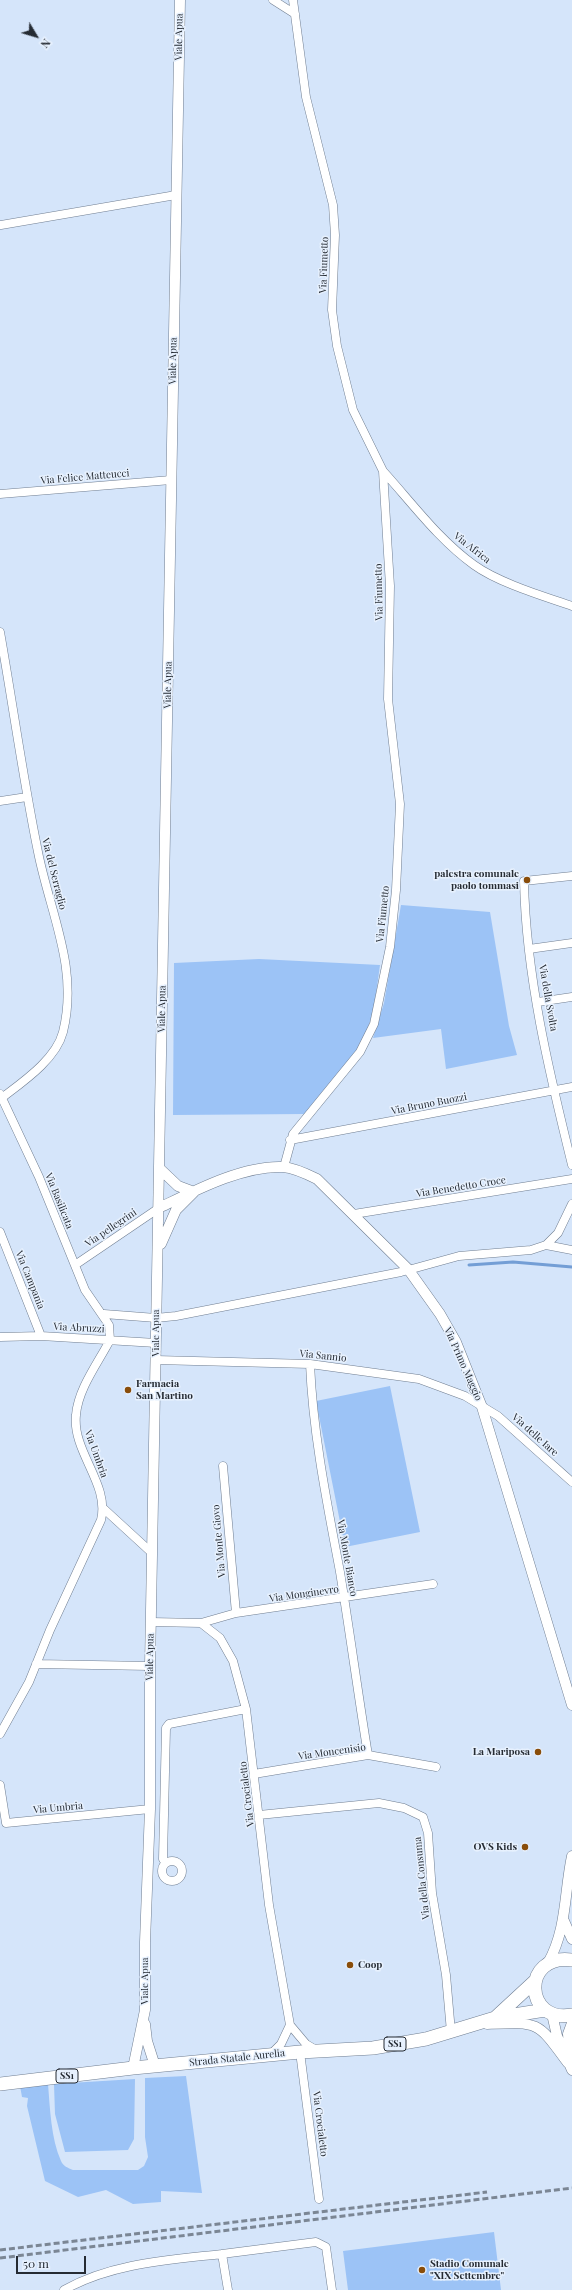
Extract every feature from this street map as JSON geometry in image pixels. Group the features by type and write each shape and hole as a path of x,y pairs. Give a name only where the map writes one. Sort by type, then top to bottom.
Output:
{"main road":[{"path":"548,1963 561,1959 572,1960"},
{"name":"Strada Statale Aurelia","path":"495,2018 535,1981 540,1971 548,1963"},
{"path":"535,1981 536,1997 548,2012"},
{"name":"Strada Statale Aurelia","path":"0,2084 133,2068 271,2054 373,2048 426,2039 495,2018 548,2012 563,2017 572,2015"}],"street":[{"name":"Viale Apua","path":"155,2066 147,2041 144,2018 150,1809 150,1666 180,0"},
{"path":"273,0 295,14"},
{"name":"Via Fiumetto","path":"284,1167 290,1140 343,1074 366,1042 374,1024 390,948 396,890 400,804 388,699 390,586 383,471 353,410 337,346 332,310 335,235 333,205 306,97 293,0"},
{"path":"1,225 176,195"},
{"name":"Via Africa","path":"383,471 450,546 475,566 489,574 572,606"},
{"name":"Via Felice Matteucci","path":"0,494 171,480"},
{"name":"Via del Serraglio","path":"0,632 2,660 41,869 64,949 69,986 63,1032 54,1050 1,1095"},
{"path":"0,801 27,797"},
{"name":"Via della Svolta","path":"572,876 524,881 525,913 529,949 553,1090 572,1165"},
{"path":"529,949 572,943"},
{"path":"538,1002 572,997"},
{"name":"Via Bruno Buozzi","path":"290,1140 572,1087"},
{"name":"Via Basilicata","path":"1,1095 85,1290 104,1314 109,1325 110,1340"},
{"name":"Via Primo Maggio","path":"159,1208 194,1192 258,1168 284,1167 304,1172 317,1179 408,1269 440,1314 456,1342 482,1407 572,1705"},
{"path":"158,1251 176,1210 194,1192 178,1186 159,1168"},
{"name":"Via Benedetto Croce","path":"354,1214 572,1179"},
{"path":"104,1314 156,1318 176,1316 408,1269 459,1256 531,1250 546,1245 558,1233 572,1204"},
{"name":"Via pellegrini","path":"74,1265 159,1208"},
{"name":"Via Campania","path":"0,1233 41,1336"},
{"path":"546,1245 572,1250"},
{"name":"Via Abruzzi","path":"0,1337 41,1336 156,1343"},
{"name":"Via Umbria","path":"104,1509 97,1484 78,1438 76,1415 85,1386 110,1340"},
{"name":"Via Sannio","path":"156,1360 310,1364 419,1379 465,1396 482,1407"},
{"name":"Via Monte Bianco","path":"310,1364 311,1398 317,1444 344,1599 368,1755"},
{"name":"Via delle Iare","path":"482,1407 498,1416 572,1482"},
{"name":"Via Monte Giovo","path":"223,1466 236,1613"},
{"path":"0,1734 14,1711 36,1664 95,1536 104,1509 152,1553"},
{"name":"Via Monginevro","path":"201,1623 236,1613 344,1599 433,1584"},
{"path":"151,1622 201,1623"},
{"name":"Via Crocialetto","path":"201,1623 220,1638 233,1661 246,1709 269,1905 290,2026"},
{"path":"36,1664 150,1666"},
{"path":"166,1863 163,1859 166,1728 169,1724 246,1709"},
{"name":"Via Moncenisio","path":"254,1774 368,1755 436,1768"},
{"name":"Via Umbria","path":"0,1785 6,1823 150,1809"},
{"name":"Via della Consuma","path":"259,1815 379,1803 404,1808 423,1817 428,1833 432,1893 446,1975 451,2032"},
{"path":"548,1963 556,1949 564,1921 568,1874 572,1856"},
{"path":"564,1921 572,1939"},
{"path":"548,2012 557,2036 571,2064"},
{"name":"Viale Apua","path":"133,2068 144,2018"},
{"name":"Strada Statale Aurelia","path":"471,2025 522,2022 538,2026 571,2064"},
{"path":"571,2064 568,2034 572,2022"},
{"path":"271,2054 281,2044 290,2026 306,2044 317,2051"},
{"name":"Via Crocialetto","path":"300,2052 319,2199"},
{"path":"64,2290 93,2276 151,2262 316,2242 326,2247 332,2290"},
{"path":"222,2254 228,2290"}],"shaded area":[{"path":"401,905 490,912 509,1026 517,1055 446,1069 441,1029 373,1038 384,1003"},
{"path":"259,959 380,965 376,997 368,1028 363,1040 340,1074 305,1114 173,1115 174,963"},
{"path":"390,1386 420,1532 345,1547 316,1401"},
{"path":"186,2076 202,2193 161,2191 161,2202 133,2204 106,2190 78,2197 45,2181 27,2106 28,2098 22,2097 20,2086 48,2084 55,2143 61,2161 66,2167 73,2170 138,2170 144,2166 148,2157 145,2137 145,2078"},
{"path":"135,2079 134,2139 128,2150 65,2152 55,2114 54,2084"},
{"name":"Stadio Comunale \"XIX Settembre\"","path":"494,2232 501,2290 348,2290 343,2251"}],"waterway":[{"path":"469,1265 513,1262 572,1267"}],"railway":[{"path":"0,2258 572,2188"},
{"path":"0,2250 487,2192"}],"place":[{"name":"palestra comunale paolo tommasi","path":"527,880"},
{"name":"Farmacia San Martino","path":"128,1390"},
{"name":"La Mariposa","path":"538,1752"},
{"name":"OVS Kids","path":"525,1847"},
{"name":"Coop","path":"350,1965"},
{"name":"Stadio Comunale \"XIX Settembre\"","path":"422,2270"}]}
